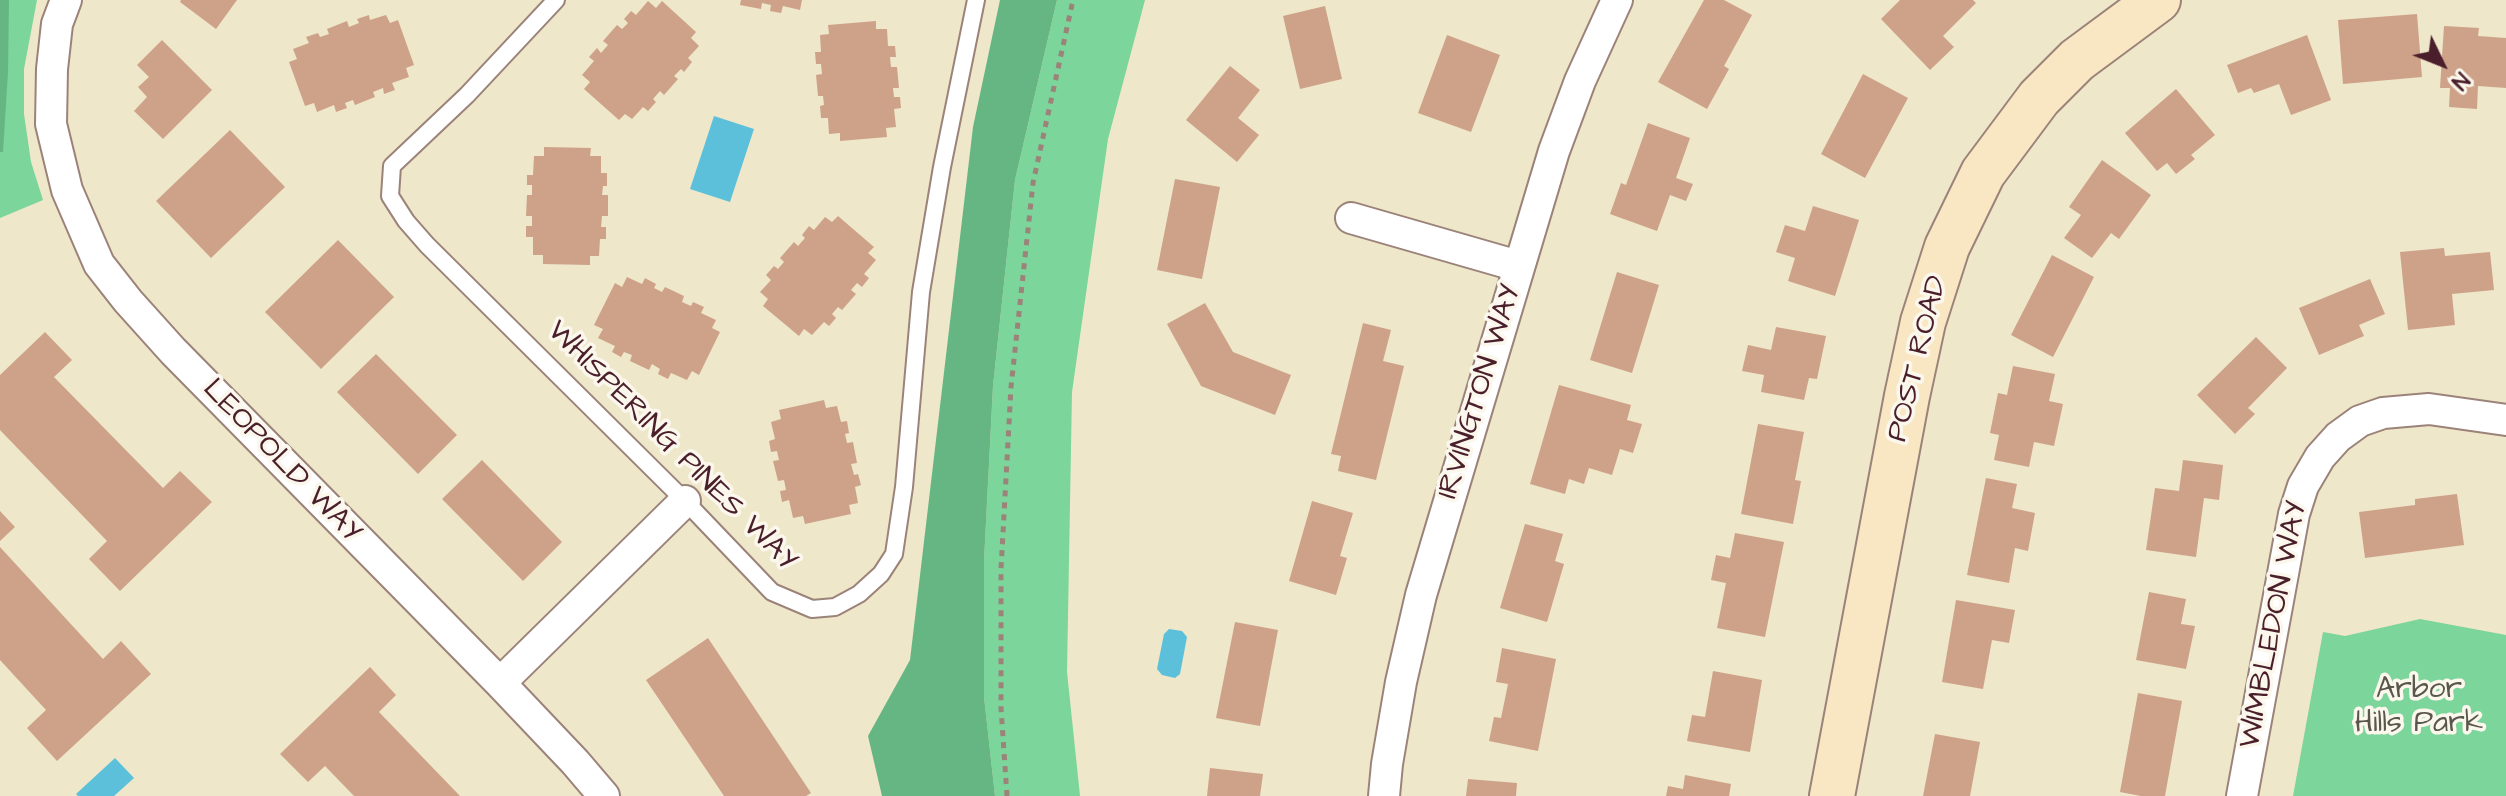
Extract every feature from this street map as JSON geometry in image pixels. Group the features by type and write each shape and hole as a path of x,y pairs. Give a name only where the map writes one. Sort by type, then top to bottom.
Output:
{"street":[{"name":"LEOPOLD WAY","path":"66,0 57,24 51,124 67,190 99,264 164,341 500,683 604,796"},
{"name":"IRVINGTON WAY","path":"1384,796 1401,682 1421,595 1554,151 1580,81 1617,0"},
{"name":"POST ROAD","path":"1832,796 1907,396 1923,322 1947,247 1983,173 2039,98 2077,60 2158,0"},
{"path":"1351,218 1518,266"},
{"name":"WIMBLEDON WAY","path":"2242,796 2294,514 2303,486 2320,457 2338,437 2360,421 2383,413 2429,409 2506,420"},
{"path":"500,683 685,501"}],"lane":[{"name":"WHISPERING PINES WAY","path":"556,0 467,95 392,166 390,196 427,245 685,501 772,592 812,609 835,607 859,594 881,574 894,554 904,487 921,292 942,167 976,0"}],"path":[{"path":"1007,796 1001,708 1001,569 1011,387 1033,183 1073,0"}],"green space":[{"path":"0,0 37,0 24,69 24,114 31,162 43,200 0,218"},
{"path":"0,0 9,0 3,152 0,152"},
{"path":"1000,0 1057,0 1015,180 993,386 984,561 984,697 995,796 882,796 868,736 910,660 973,127"},
{"path":"1057,0 1145,0 1108,139 1072,392 1067,672 1080,796 995,796 984,697 984,561 993,386 1015,180"},
{"name":"Arbor Hills Park","path":"2420,619 2506,635 2506,796 2293,796 2323,632 2345,636"}],"water":[{"path":"714,116 754,129 730,202 690,189"},
{"path":"1169,629 1182,631 1187,637 1180,674 1175,678 1162,675 1157,669 1164,634"},
{"path":"115,758 134,778 114,796 76,794"}],"building":[{"path":"181,0 237,0 216,29"},
{"path":"741,0 802,0 800,10 783,6 781,13 770,11 771,5 762,3 761,9 740,5"},
{"path":"1704,0 1724,0 1752,15 1724,66 1729,69 1707,109 1658,82"},
{"path":"1900,0 1973,0 1976,3 1943,36 1954,47 1930,70 1881,19"},
{"path":"648,1 656,8 662,1 696,32 691,38 699,46 688,58 692,62 684,72 681,69 674,76 678,79 664,95 660,91 648,111 643,107 632,119 625,114 619,120 584,89 590,82 582,75 594,61 589,57 597,48 601,53 608,45 603,41 617,25 622,29 628,23 624,19 631,11 636,15"},
{"path":"1325,6 1342,79 1300,89 1283,16"},
{"path":"2417,14 2422,77 2343,84 2338,20"},
{"path":"369,15 370,20 386,15 390,23 398,20 414,65 406,68 409,77 392,83 395,90 384,94 383,88 373,92 375,97 355,105 353,100 345,103 347,108 336,112 334,105 317,112 314,103 305,106 289,62 297,59 293,49 309,43 306,37 318,33 320,37 329,34 327,29 347,21 349,27 359,23 357,19"},
{"path":"876,21 876,29 887,29 888,46 895,46 896,57 890,57 891,67 897,67 899,88 893,88 894,97 900,97 901,108 894,109 896,127 886,128 887,137 840,141 840,133 829,134 828,118 821,118 823,96 818,96 816,75 822,74 821,64 816,64 815,52 821,52 820,35 829,34 828,25"},
{"path":"2444,26 2479,28 2478,36 2506,38 2506,88 2478,86 2477,109 2449,107 2450,88 2440,88"},
{"path":"1447,35 1500,55 1471,132 1418,113"},
{"path":"2307,35 2331,100 2291,115 2279,84 2254,93 2251,88 2238,93 2227,65"},
{"path":"162,40 212,90 163,139 134,111 147,97 138,87 149,77 137,65"},
{"path":"1230,66 1260,90 1238,118 1259,135 1237,162 1186,120"},
{"path":"1863,74 1908,98 1865,178 1821,154"},
{"path":"2176,89 2215,135 2191,155 2195,159 2176,174 2167,163 2157,171 2125,133"},
{"path":"1648,123 1690,138 1676,178 1693,184 1686,201 1670,195 1657,231 1610,214 1621,183 1626,185"},
{"path":"230,130 285,187 211,258 156,201"},
{"path":"544,147 591,148 590,156 601,156 601,173 607,173 607,186 603,186 602,195 608,195 608,216 602,216 601,227 606,227 606,239 600,239 599,256 590,256 590,265 543,264 543,255 533,255 533,237 526,237 526,226 532,226 532,216 526,216 527,195 532,195 532,185 527,185 527,175 533,175 534,156 544,156"},
{"path":"2102,160 2151,195 2119,239 2111,233 2092,258 2064,238 2081,215 2069,207"},
{"path":"1175,179 1220,187 1202,279 1157,270"},
{"path":"1813,206 1859,220 1835,296 1788,281 1795,258 1776,252 1785,225 1805,231"},
{"path":"838,216 874,247 868,253 876,260 864,274 869,278 862,287 857,283 851,290 856,294 842,310 838,307 832,314 836,318 829,326 824,322 812,335 804,329 799,336 763,306 768,299 760,292 771,280 766,275 774,266 778,269 784,262 780,258 794,242 798,246 809,226 814,230 825,217 832,222"},
{"path":"338,240 394,297 321,369 265,312"},
{"path":"2444,248 2445,256 2490,252 2494,290 2452,294 2455,325 2408,330 2400,252"},
{"path":"2052,255 2094,277 2053,357 2011,335"},
{"path":"1617,272 1659,285 1632,373 1590,360"},
{"path":"627,277 642,284 645,278 662,292 665,287 684,296 682,302 691,306 693,302 704,307 701,313 716,320 712,328 720,332 699,375 692,371 687,380 671,373 668,379 658,374 660,369 652,364 649,370 630,361 632,355 624,352 621,357 612,352 615,346 598,338 603,329 594,325 615,283 622,287"},
{"path":"2370,279 2385,314 2359,325 2364,336 2319,355 2299,308"},
{"path":"1205,303 1233,352 1291,375 1275,415 1201,386 1167,324"},
{"path":"1363,323 1391,330 1383,361 1404,366 1376,480 1338,471 1341,456 1331,454"},
{"path":"1776,327 1826,336 1817,379 1809,378 1804,400 1761,392 1764,375 1742,371 1748,345 1771,350"},
{"path":"45,332 72,360 54,377 163,488 180,471 212,502 120,591 89,559 107,541 0,430 0,375"},
{"path":"2256,337 2287,368 2248,408 2255,414 2235,434 2197,395"},
{"path":"376,354 457,435 418,474 337,392"},
{"path":"2013,366 2055,374 2049,401 2063,404 2054,446 2034,442 2029,467 1994,460 1999,435 1990,433 1998,393 2007,395"},
{"path":"1559,385 1631,405 1627,420 1642,424 1633,453 1620,449 1612,475 1589,468 1584,484 1569,479 1565,494 1530,484"},
{"path":"824,400 826,408 837,406 841,422 847,421 847,443 853,442 857,463 851,464 861,485 855,487 858,503 849,505 851,514 805,524 803,516 793,518 789,500 782,502 780,491 786,490 784,480 778,481 773,461 779,460 777,451 771,452 769,441 775,439 771,422 781,419 779,410"},
{"path":"1758,424 1804,432 1795,480 1801,481 1793,524 1741,514"},
{"path":"482,460 562,542 523,581 442,499"},
{"path":"2183,460 2223,465 2219,500 2204,498 2196,557 2146,550 2155,488 2179,491"},
{"path":"1986,478 2017,484 2012,508 2035,513 2028,551 2015,548 2009,583 1967,575"},
{"path":"2457,494 2464,545 2365,558 2359,512 2415,505 2415,499"},
{"path":"1312,501 1353,513 1340,556 1347,558 1336,595 1289,581"},
{"path":"0,511 15,527 0,541"},
{"path":"1525,524 1563,534 1555,561 1564,564 1547,622 1500,608"},
{"path":"1735,533 1784,542 1765,637 1717,628 1726,583 1711,580 1716,555 1730,558"},
{"path":"0,547 103,659 121,641 151,674 57,761 27,728 46,710 0,660"},
{"path":"2149,592 2186,599 2181,624 2195,626 2186,669 2136,660"},
{"path":"1956,600 2015,610 2009,643 1992,640 1983,689 1942,682"},
{"path":"1235,622 1278,630 1260,726 1216,718"},
{"path":"708,638 811,793 806,796 724,796 646,680"},
{"path":"1502,648 1556,659 1538,751 1489,741 1494,717 1501,718 1508,684 1496,682"},
{"path":"370,667 396,695 379,712 460,796 354,796 325,766 308,782 280,754"},
{"path":"1713,671 1762,680 1750,752 1687,741 1692,715 1705,717"},
{"path":"2138,693 2182,701 2165,796 2120,792"},
{"path":"1935,734 1980,742 1970,796 1923,796"},
{"path":"1210,768 1263,774 1260,796 1207,796"},
{"path":"1685,775 1731,784 1729,796 1666,796 1668,786 1683,789"},
{"path":"1468,779 1517,783 1516,796 1466,796"}]}
